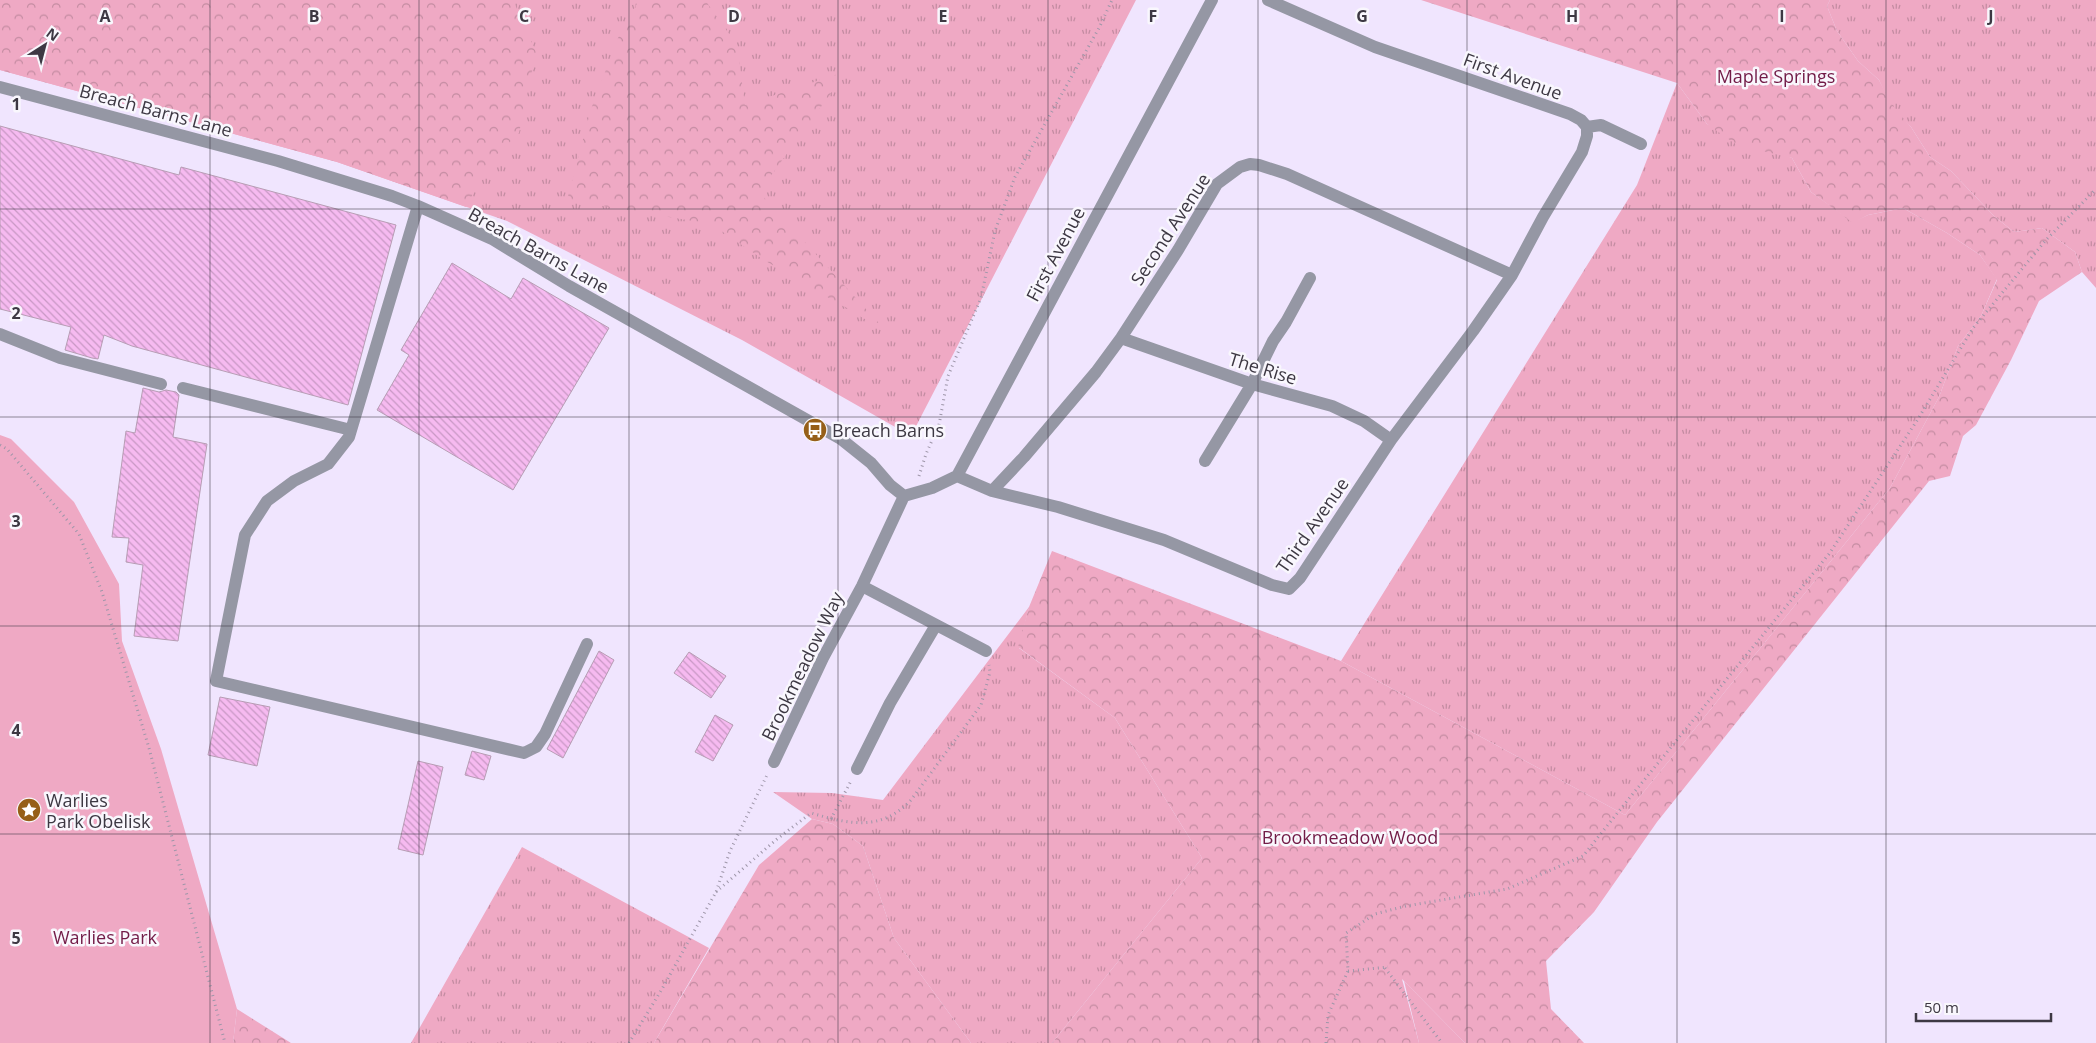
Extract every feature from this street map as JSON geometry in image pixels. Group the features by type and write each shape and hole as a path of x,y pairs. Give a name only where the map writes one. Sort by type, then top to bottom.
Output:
{"street":[{"name":"First Avenue","path":"957,476 1212,0"},
{"name":"First Avenue","path":"1268,0 1375,47 1570,114 1581,120 1587,127"},
{"name":"Breach Barns Lane","path":"0,87 278,161 392,196 492,239 569,286 841,439 871,463 890,485 904,496"},
{"path":"1512,275 1582,152 1587,136 1587,127 1601,124 1641,144"},
{"name":"Second Avenue","path":"992,491 1024,457 1096,372 1121,338 1217,184 1240,167 1250,164 1259,165 1287,174 1512,275"},
{"path":"418,206 349,437 328,464 294,481 267,501 245,535 216,681 524,753 536,747 545,734 587,644"},
{"name":"Third Avenue","path":"992,491 1058,507 1164,540 1272,584 1289,589 1300,578 1391,440 1473,331 1512,275"},
{"path":"1205,461 1252,384 1273,341 1286,322 1310,278"},
{"path":"0,334 60,358 161,384"},
{"name":"The Rise","path":"1121,338 1252,384 1332,406 1364,421 1391,440"},
{"path":"183,388 351,430"},
{"path":"904,496 932,488 957,476 992,491"},
{"name":"Brookmeadow Way","path":"774,762 823,658 862,586 904,496"},
{"name":"Brookmeadow Way","path":"862,586 986,651"},
{"path":"857,769 890,703 936,626"}],"path":[{"path":"904,496 918,481 926,454 939,425 948,376 981,298 995,232 1014,177 1112,0"},
{"path":"1326,1043 1328,1015 1348,971 1346,933 1375,914 1406,906 1507,889 1583,856 1829,554 1918,419 1972,328 2046,240 2096,189"},
{"path":"0,445 7,449 79,534 102,592 149,748 226,1043"},
{"path":"716,892 811,813 852,824 886,820 900,812 911,800 981,705 990,672 989,665 984,656 986,651"},
{"path":"629,1043 662,989 716,892 730,851 774,762"},
{"path":"831,819 846,792"},
{"path":"1348,971 1387,968 1442,1043"}],"green space":[{"path":"0,0 1136,0 911,436 742,340 507,221 337,162 0,70"},
{"path":"0,0 513,0 536,52 519,133 485,166 466,207 337,162 0,70"},
{"path":"639,0 705,0 737,45 745,105 847,71 759,192 887,332 764,260 711,224 567,200 591,109 618,38"},
{"name":"Brookmeadow Wood","path":"1421,0 1830,0 1827,6 1837,31 1858,61 1879,80 1892,105 1911,127 1930,157 1951,171 1994,216 2014,232 2042,228 2075,252 2082,272 2039,301 2011,360 1976,425 1963,436 1950,476 1929,481 1657,822 1594,912 1546,961 1551,1009 1584,1043 1465,1043 1402,979 1419,1043 1052,1043 1202,858 1115,718 1018,647 1029,607 1052,551 1341,661 1625,815 1890,488 1939,397 1958,346 1981,316 1997,280 1980,255 1947,233 1903,208 1868,215 1853,223 1811,192 1792,158 1737,145 1707,124 1677,83"},
{"path":"1830,0 2096,0 2096,288 2082,272 2075,252 2042,228 2014,232 1994,216 1951,171 1930,157 1911,127 1892,108 1879,80 1858,61 1837,31 1827,6"},
{"path":"1677,83 1707,124 1792,158 1811,192 1853,222 1868,215 1903,208 1947,233 1980,255 1997,279 1981,316 1958,346 1939,397 1890,488 1625,815 1341,661 1637,185"},
{"name":"Warlies Park","path":"0,435 11,439 74,502 119,584 122,641 161,749 237,1009 233,1043 0,1043"},
{"path":"1029,607 1019,648 1115,718 1202,858 1052,1043 971,1043 894,938 863,846 833,824 812,819 773,792 832,793 883,800"},
{"path":"812,819 833,824 863,846 894,938 971,1043 654,1043 759,865"},
{"path":"522,847 709,948 654,1043 411,1043"},
{"path":"1404,981 1465,1043 1419,1043"},
{"path":"237,1009 291,1043 233,1043"}],"building":[{"path":"0,126 179,175 181,167 396,225 348,405 132,346 104,335 98,359 92,358 65,350 71,327 0,309"},
{"path":"452,263 511,299 523,278 609,328 513,490 377,410 409,355 401,350"},
{"path":"143,388 159,392 166,390 176,392 179,395 173,437 207,444 178,641 134,636 143,565 126,562 129,538 112,537 126,431 135,433"},
{"path":"599,651 614,660 563,758 547,749"},
{"path":"689,652 726,676 711,698 674,673"},
{"path":"220,697 270,707 257,766 208,755"},
{"path":"715,715 733,725 713,761 695,752"},
{"path":"472,751 491,756 484,780 465,775"},
{"path":"418,761 443,767 423,855 398,849"}],"place":[{"name":"Breach Barns","path":"815,430"},
{"name":"Warlies Park Obelisk","path":"29,810"}],"park label":[{"name":"Maple Springs","path":"1776,76"}]}
